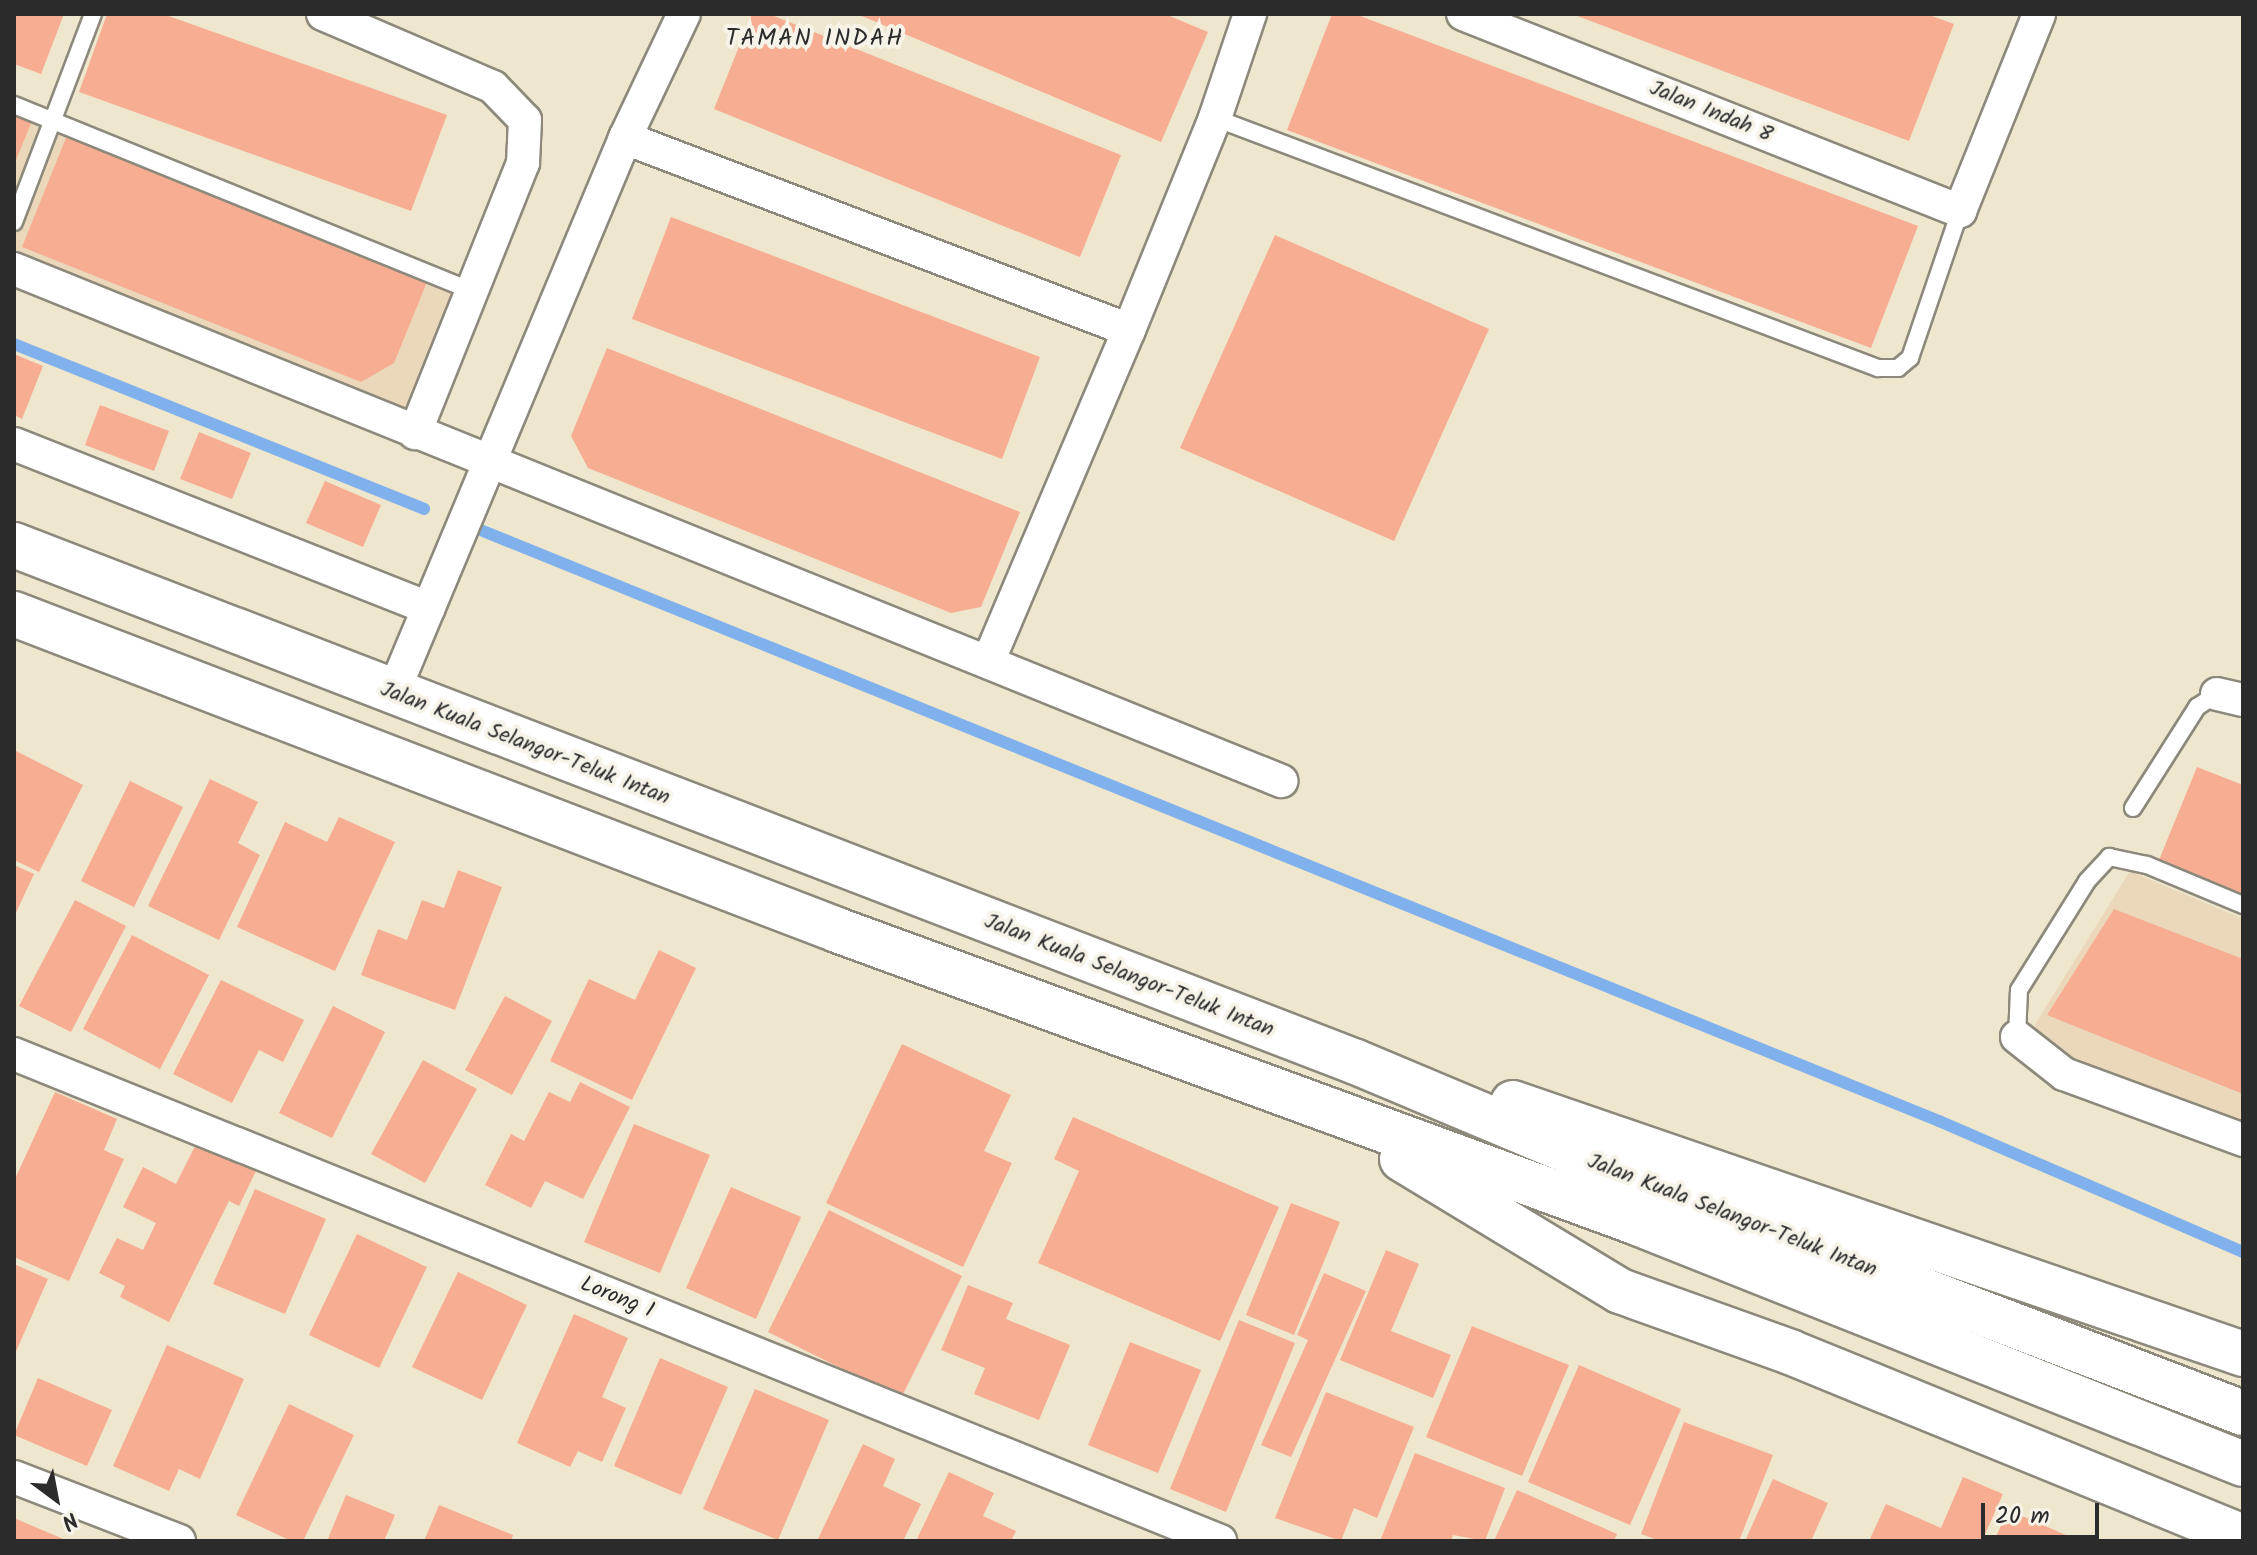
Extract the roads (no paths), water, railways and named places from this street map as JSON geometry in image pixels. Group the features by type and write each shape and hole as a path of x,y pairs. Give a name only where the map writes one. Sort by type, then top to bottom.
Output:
{"highway":[{"name":"Jalan Kuala Selangor-Teluk Intan","path":"14,545 1356,1062 1646,1184 2243,1413"},
{"name":"Jalan Kuala Selangor-Teluk Intan","path":"14,614 1321,1111 1635,1222 2243,1464"},
{"path":"1356,1062 1557,1114 2243,1354"},
{"path":"1321,1111 1620,1291 1790,1352 2243,1537"}],"street":[{"path":"323,14 493,87 525,120 523,163 415,433"},
{"path":"393,693 492,464 625,138 684,14"},
{"path":"988,662 1215,118 1250,14"},
{"name":"Jalan Indah 8","path":"1463,14 1960,211"},
{"path":"1960,211 2039,14"},
{"path":"625,138 1129,330"},
{"path":"14,269 1281,781"},
{"path":"14,444 429,608"},
{"path":"2017,1037 2064,1074 2243,1140"},
{"name":"Lorong 1","path":"14,1054 1220,1541"},
{"path":"14,1477 179,1541"}],"lane":[{"path":"14,222 93,14"},
{"path":"14,105 472,291"},
{"path":"1215,118 1878,368 1898,368 1910,358 1960,211"},
{"path":"2133,808 2197,707 2230,697"},
{"path":"2017,1037 2019,990 2087,881 2109,857 2147,865 2243,905"}],"waterway":[{"path":"14,344 424,509"},
{"path":"483,531 1939,1121 2243,1252"}],"district":[{"name":"TAMAN INDAH","path":"815,39"}]}
